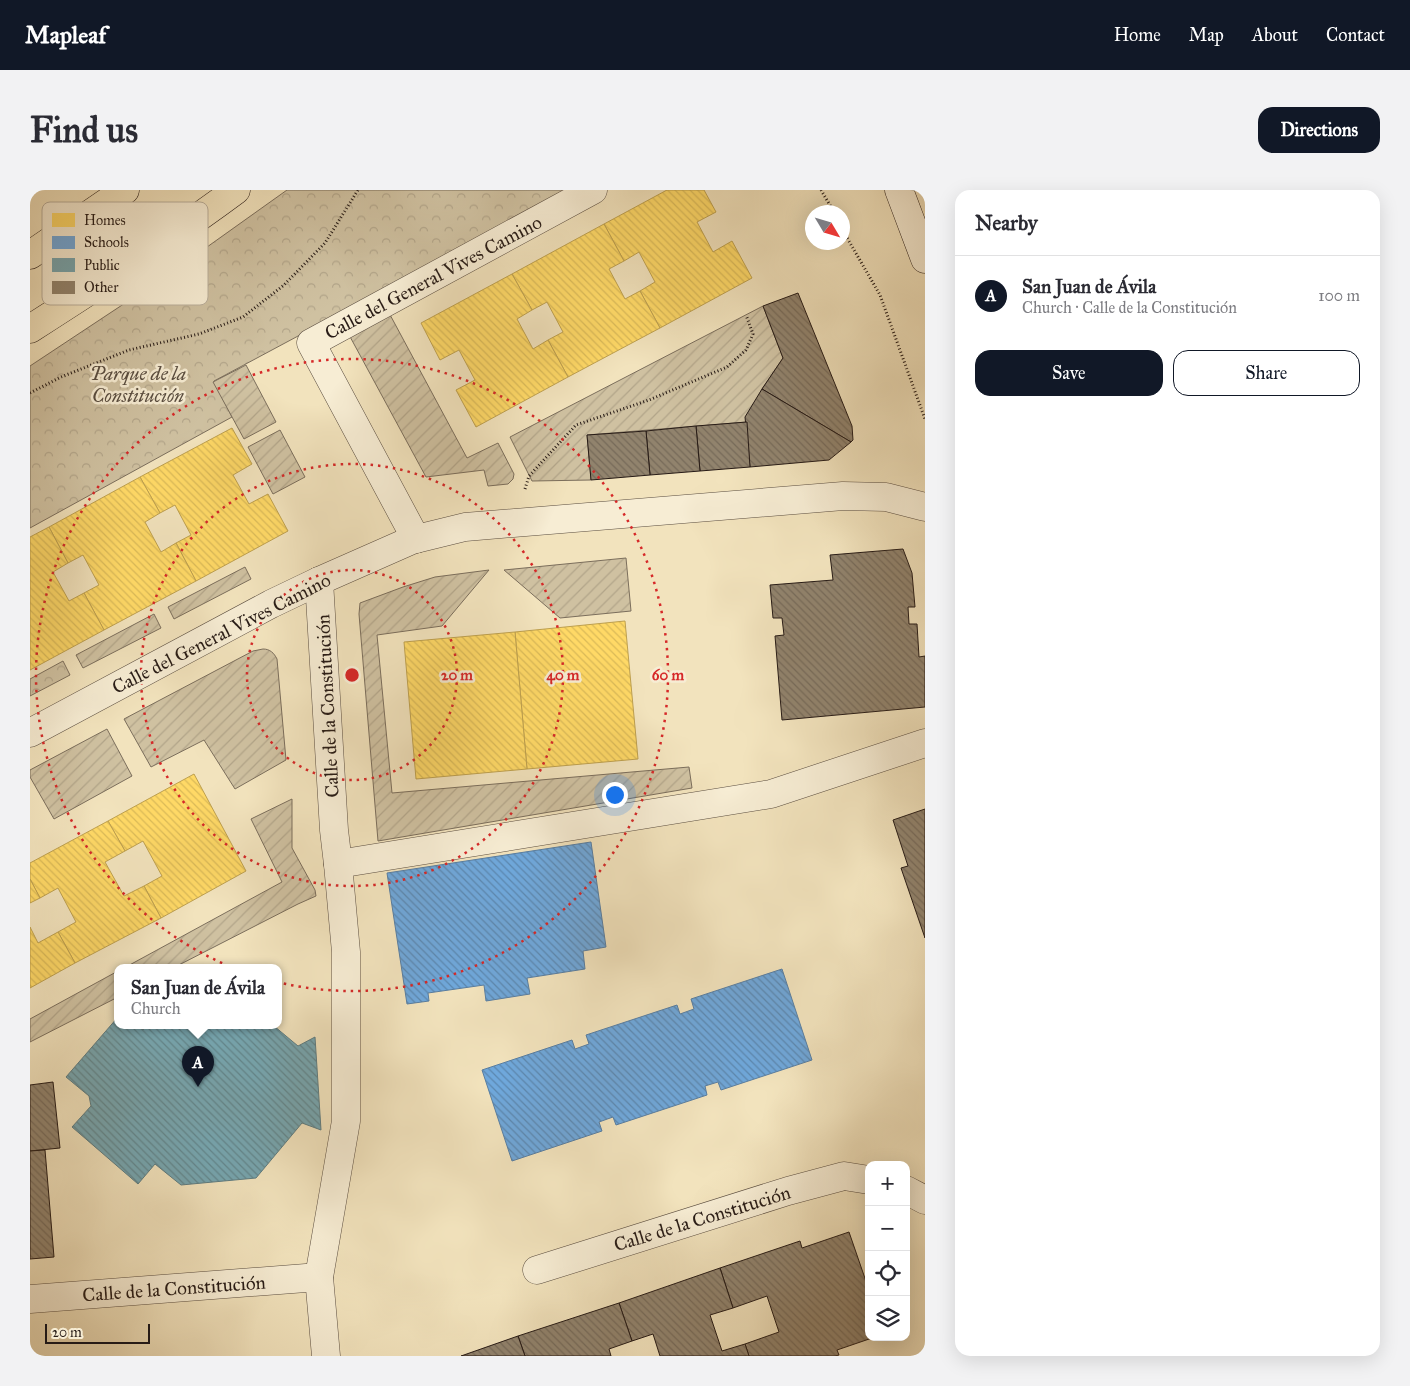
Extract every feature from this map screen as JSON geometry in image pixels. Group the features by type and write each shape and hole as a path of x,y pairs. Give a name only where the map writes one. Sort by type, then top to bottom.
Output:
{"highway":[{"path":"107,202 124,190"},
{"path":"208,210 236,190"},
{"path":"30,255 42,247"},
{"path":"30,329 68,305"}],"street":[{"name":"Calle del General Vives Camino","path":"416,539 311,343 593,190"},
{"path":"899,190 925,259"},
{"name":"Calle del General Vives Camino","path":"30,733 271,604 412,540 465,528 843,496 886,497 925,508"},
{"name":"Calle de la Constitución","path":"30,1299 319,1277 346,1121 346,952 334,830 319,581"},
{"path":"338,864 771,794 925,743"},
{"name":"Calle de la Constitución","path":"537,1270 788,1191 844,1176 865,1179"},
{"path":"910,1192 925,1200"},
{"path":"319,1277 326,1356"}],"path":[{"path":"30,393 61,377 129,350 200,334 243,317 284,285 326,243 358,190"},
{"path":"820,190 830,205"},
{"path":"850,243 880,295 925,419"},
{"path":"514,523 529,476 576,425 649,400 727,366 746,350 753,334 746,315"}],"green space":[{"name":"Parque de la Constitución","path":"287,190 571,190 214,381 232,417 30,528 30,366 122,305 208,305 208,246"},
{"path":"763,306 783,358 762,389 747,422 587,435 591,480 532,481 510,437"},
{"path":"388,311 467,458 498,443 514,474 513,479 508,484 488,486 484,470 426,477 348,333"},
{"path":"246,365 276,422 244,439 213,382"},
{"path":"280,430 305,477 273,494 248,447"},
{"path":"626,558 631,611 560,618 504,570"},
{"path":"245,567 251,579 174,619 168,607"},
{"path":"489,570 442,626 377,635 392,793 689,767 692,788 378,841 359,614 360,603 435,577"},
{"path":"154,614 161,628 83,668 76,655"},
{"path":"263,649 272,652 277,659 286,760 235,789 204,740 151,767 124,719 253,651"},
{"path":"63,661 70,675 30,696 30,679"},
{"path":"107,729 132,776 54,819 30,777 30,770"},
{"path":"292,799 292,848 315,890 316,896 181,964 131,964 282,882 251,819"},
{"path":"114,973 114,999 30,1042 30,1019"}],"building: Homes":[{"path":"667,190 704,190 716,212 697,222 713,252 732,241 752,278 660,328 640,291 655,282 639,252 624,261 604,224"},
{"path":"604,224 624,261 609,269 625,299 640,291 660,328 568,377 548,340 563,332 547,302 532,310 512,274"},
{"path":"512,274 532,310 517,319 533,349 548,340 568,377 476,427 456,390 475,380 459,350 440,360 421,323"},
{"path":"232,428 252,464 233,475 249,504 268,494 288,531 196,581 176,543 191,535 175,505 160,513 140,477"},
{"path":"140,477 160,513 145,522 161,552 176,543 196,581 104,630 84,593 99,585 83,555 68,563 49,527"},
{"path":"49,527 68,563 53,572 69,601 84,593 104,630 30,670 30,537"},
{"path":"625,621 638,759 527,769 515,632"},
{"path":"515,632 527,769 416,779 404,642"},
{"path":"194,774 246,871 161,918 144,886 162,876 143,841 125,851 108,821"},
{"path":"108,821 125,851 105,862 124,896 144,886 161,918 75,963 58,932 76,922 58,888 40,898 30,879 30,863"},
{"path":"30,879 40,898 30,903"},
{"path":"30,927 38,943 58,932 75,963 30,988"}],"building: Schools":[{"path":"591,842 606,947 583,951 585,969 527,978 530,994 486,1001 484,985 428,993 429,1001 407,1004 387,873"},
{"path":"782,969 812,1060 721,1090 718,1082 705,1086 707,1095 616,1125 613,1117 599,1122 602,1131 512,1161 482,1070 572,1040 575,1049 589,1044 586,1035 677,1005 680,1014 694,1009 691,999"}],"building: Public":[{"path":"114,1022 114,1029 278,1029 298,1046 315,1037 321,1130 302,1123 256,1178 181,1185 155,1164 138,1184 72,1127 91,1106 89,1096 66,1077"}],"building: Other":[{"path":"798,293 852,426 853,440 851,442 762,389 783,358 763,306"},
{"path":"762,389 851,442 829,460 750,467 745,417"},
{"path":"747,422 750,467 700,471 696,426"},
{"path":"696,426 700,471 650,475 646,431"},
{"path":"646,431 650,475 591,480 587,435"},
{"path":"903,549 912,573 915,607 908,607 909,624 917,624 919,657 925,656 925,707 782,720 775,636 784,635 782,618 773,618 770,585 833,580 830,555"},
{"path":"925,809 925,938 901,868 908,866 893,820"},
{"path":"53,1082 60,1148 30,1151 30,1085"},
{"path":"45,1150 54,1257 30,1259 30,1151"},
{"path":"849,1232 865,1278 865,1340 837,1350 839,1355 835,1356 749,1356 745,1344 779,1332 767,1296 733,1308 720,1268 800,1241 802,1248"},
{"path":"720,1268 733,1308 710,1315 722,1351 745,1344 749,1356 660,1356 653,1334 632,1341 619,1303"},
{"path":"619,1303 632,1341 609,1349 611,1356 525,1356 518,1336"},
{"path":"518,1336 525,1356 461,1356"}],"place":[{"name":"San Juan de Ávila","path":"198,1087"}]}
